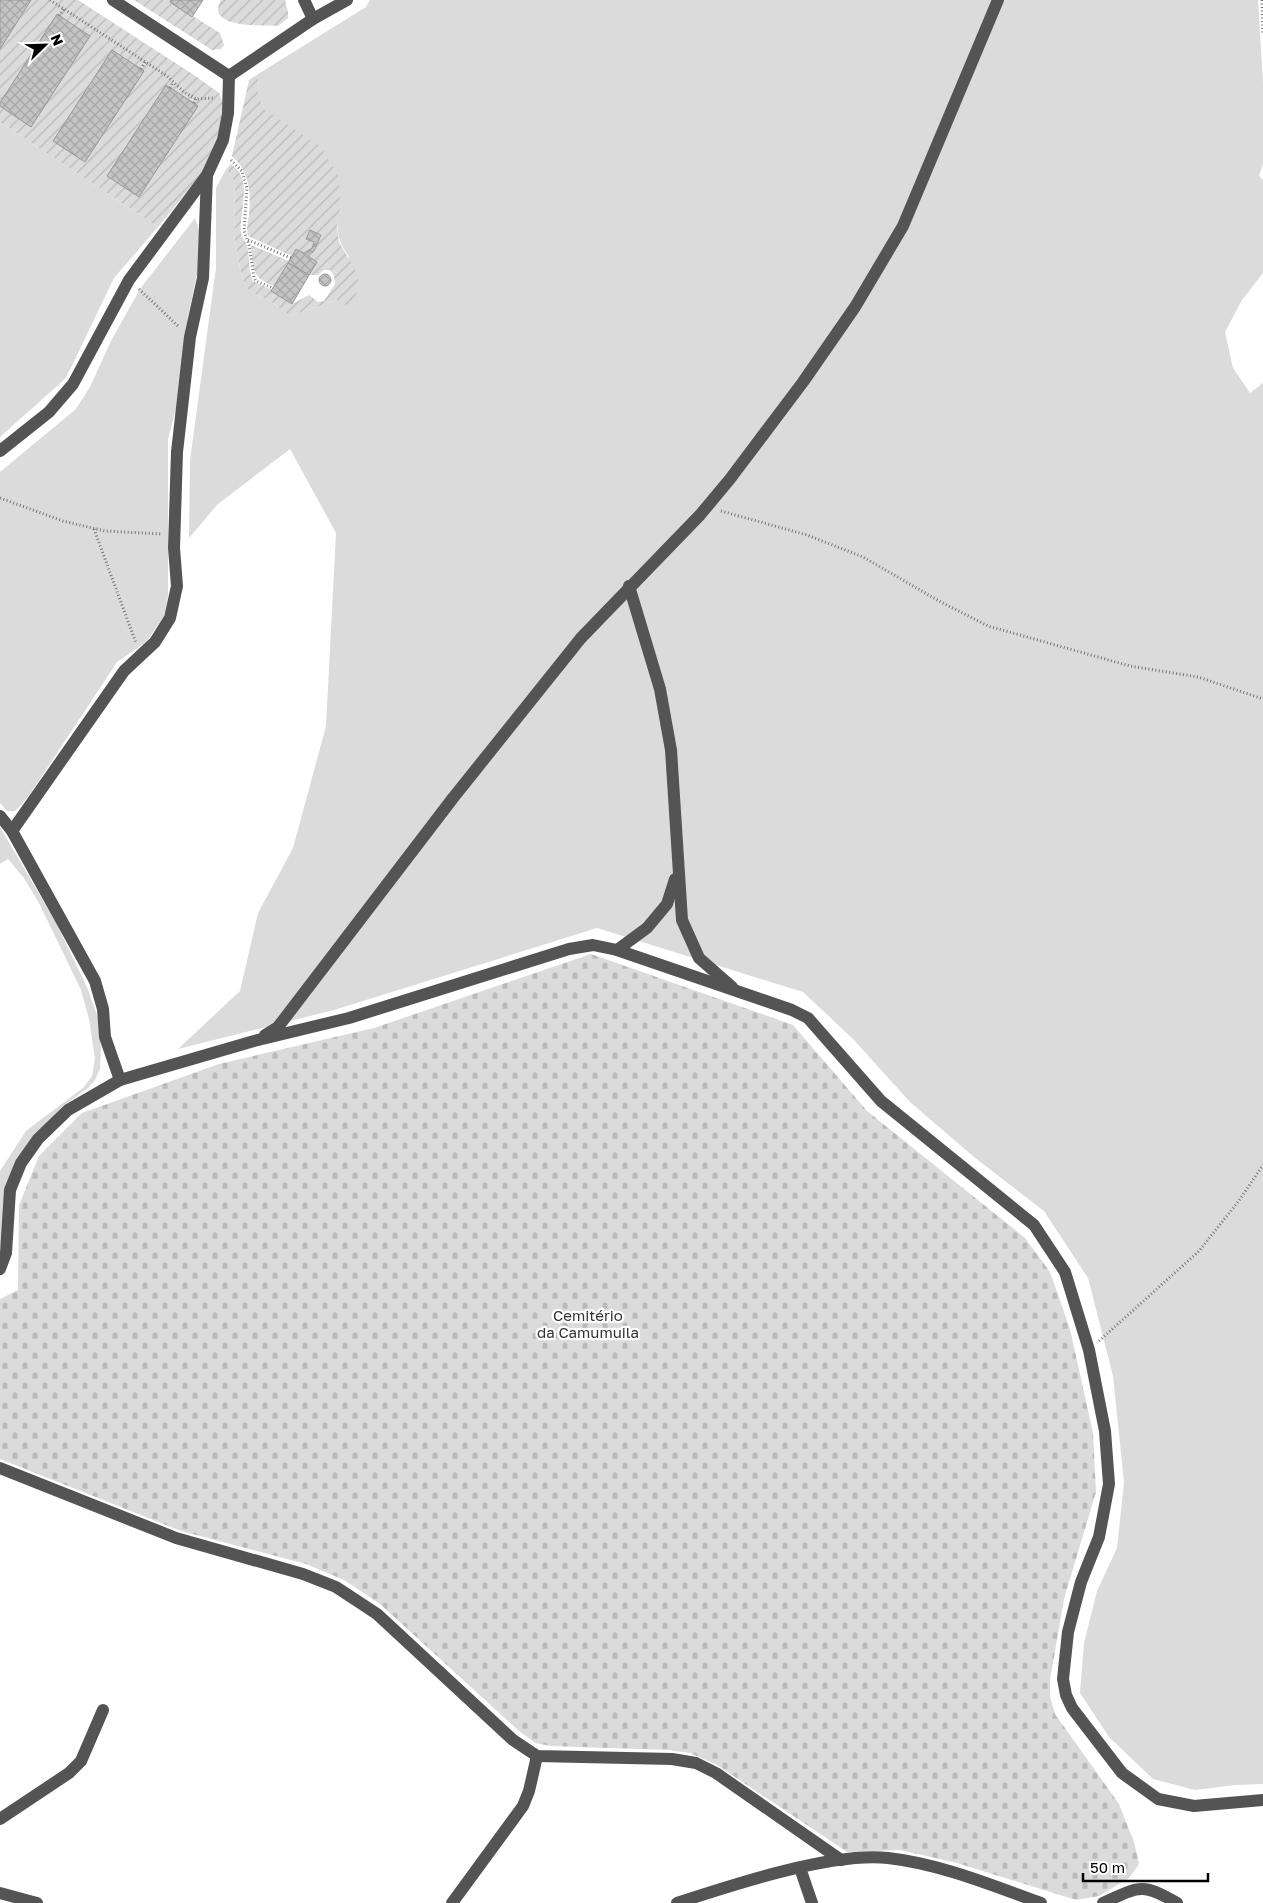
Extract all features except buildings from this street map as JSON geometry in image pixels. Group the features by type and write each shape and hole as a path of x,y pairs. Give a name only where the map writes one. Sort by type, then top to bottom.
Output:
{"street":[{"path":"113,0 228,76"},
{"path":"304,0 313,19"},
{"path":"228,76 313,19 347,0"},
{"path":"254,1041 278,1027 466,783 581,638 706,507 730,479 808,375 855,307 903,226 998,0"},
{"path":"0,451 49,412 73,384 129,280 207,175 223,140 228,113 228,76"},
{"path":"12,831 124,671 155,642 170,618 176,586 176,452 190,337 203,278 207,175"},
{"path":"629,586 660,690 671,750 678,840 677,872 682,920 699,958 736,991"},
{"path":"0,816 12,831 96,981 103,1009 105,1037 120,1080"},
{"path":"617,950 647,928 667,904 677,872"},
{"path":"0,1269 6,1253 10,1190 21,1163 38,1139 68,1110 120,1080 254,1041 349,1018 569,949 593,945 617,950 792,1010 808,1018 881,1101 1034,1225 1065,1272 1089,1350 1105,1431 1109,1484 1100,1537 1081,1582 1068,1632 1063,1679 1066,1695 1072,1708 1122,1772 1158,1799 1194,1806 1263,1800"},
{"path":"0,1468 176,1538 303,1574 336,1587 377,1614 513,1740 537,1756 672,1759 696,1763 716,1773 841,1860"},
{"path":"0,1819 69,1773 81,1761 102,1710"},
{"path":"452,1903 524,1806 537,1756"},
{"path":"677,1903 800,1868 841,1860 887,1858 948,1870 1041,1903"},
{"path":"800,1868 812,1903"},
{"path":"1103,1903 1134,1889 1153,1889 1177,1903"},
{"path":"0,1893 37,1903"}],"path":[{"path":"50,0 167,76 178,89 196,99 215,98 219,101"},
{"path":"1262,0 1263,35"},
{"path":"60,16 64,9"},
{"path":"86,33 90,27"},
{"path":"114,51 118,45"},
{"path":"141,69 145,62"},
{"path":"170,88 173,82"},
{"path":"194,103 196,99"},
{"path":"231,160 238,166 245,179 248,197 244,231 248,240 254,277 256,281 273,288"},
{"path":"248,240 291,258"},
{"path":"129,280 190,337"},
{"path":"0,498 63,521 105,531 175,535"},
{"path":"706,507 807,535 863,556 939,601 988,626 1130,666 1198,677 1263,699"},
{"path":"94,528 141,655"},
{"path":"1089,1350 1199,1251 1238,1202 1263,1165"}],"green space":[{"path":"0,0 78,0 219,93 223,103 217,143 204,171 158,227 0,122"},
{"path":"134,0 171,0 170,2 220,33 224,45 221,49 212,50"},
{"path":"221,0 285,0 288,18 278,26 249,25 228,21 221,16 218,9"},
{"path":"370,0 1258,0 1263,83 1263,164 1259,176 1263,180 1263,273 1242,300 1225,332 1233,368 1250,393 1263,383 1263,1784 1195,1790 1153,1779 1109,1737 1080,1693 1084,1643 1097,1591 1117,1548 1124,1482 1113,1376 1088,1278 1044,1211 974,1157 910,1102 853,1039 803,992 597,928 334,1010 178,1049 240,991 258,913 293,848 326,726 336,533 290,449 218,504 189,538 190,460 216,268 216,188 226,169 235,182 234,235 242,279 250,292 270,301 290,316 337,300 349,257 341,243 338,232 341,204 280,122 265,110 259,97 258,74 366,7"},
{"path":"258,74 259,97 265,110 320,146 337,173 341,204 337,227 339,242 357,273 359,288 350,307 337,300 290,316 270,301 250,292 242,279 234,235 235,182 226,169 231,164 238,170 244,187 241,232 247,246 250,273 253,281 272,290 292,304 309,295 318,302 324,301 335,284 334,276 330,270 324,270 318,275 309,275 317,262 308,256 314,251 321,235 310,230 306,239 314,242 312,248 304,253 296,249 292,256 248,236 250,198 248,183 243,169 232,156 249,80"},
{"path":"0,122 158,227 114,278 66,378 0,437"},
{"path":"195,218 200,233 200,260 188,316 176,409 168,439 168,597 164,616 146,642 117,662 28,797 15,811 7,811 0,803 0,472 76,409 90,387 111,341 140,289"},
{"path":"251,245 289,261 274,286 266,283 257,275 253,266"},
{"path":"0,827 56,923 87,987 97,1015 101,1048 100,1069 95,1080 88,1088 63,1106 20,1158 0,1248 0,1171 26,1131 84,1087 92,1076 95,1058 89,1019 81,990 40,905 24,878 8,859 0,864"},
{"name":"Cemitério da Camumuila","path":"591,954 793,1025 867,1111 1025,1238 1050,1272 1070,1329 1093,1433 1096,1492 1064,1599 1050,1680 1050,1697 1055,1714 1119,1804 1134,1842 1139,1864 1129,1878 1099,1896 1076,1900 957,1863 900,1850 847,1852 717,1765 690,1753 668,1750 551,1746 535,1743 518,1730 380,1604 344,1580 306,1564 181,1531 0,1459 0,1299 18,1290 19,1205 39,1156 82,1113 219,1064 374,1028"}]}
